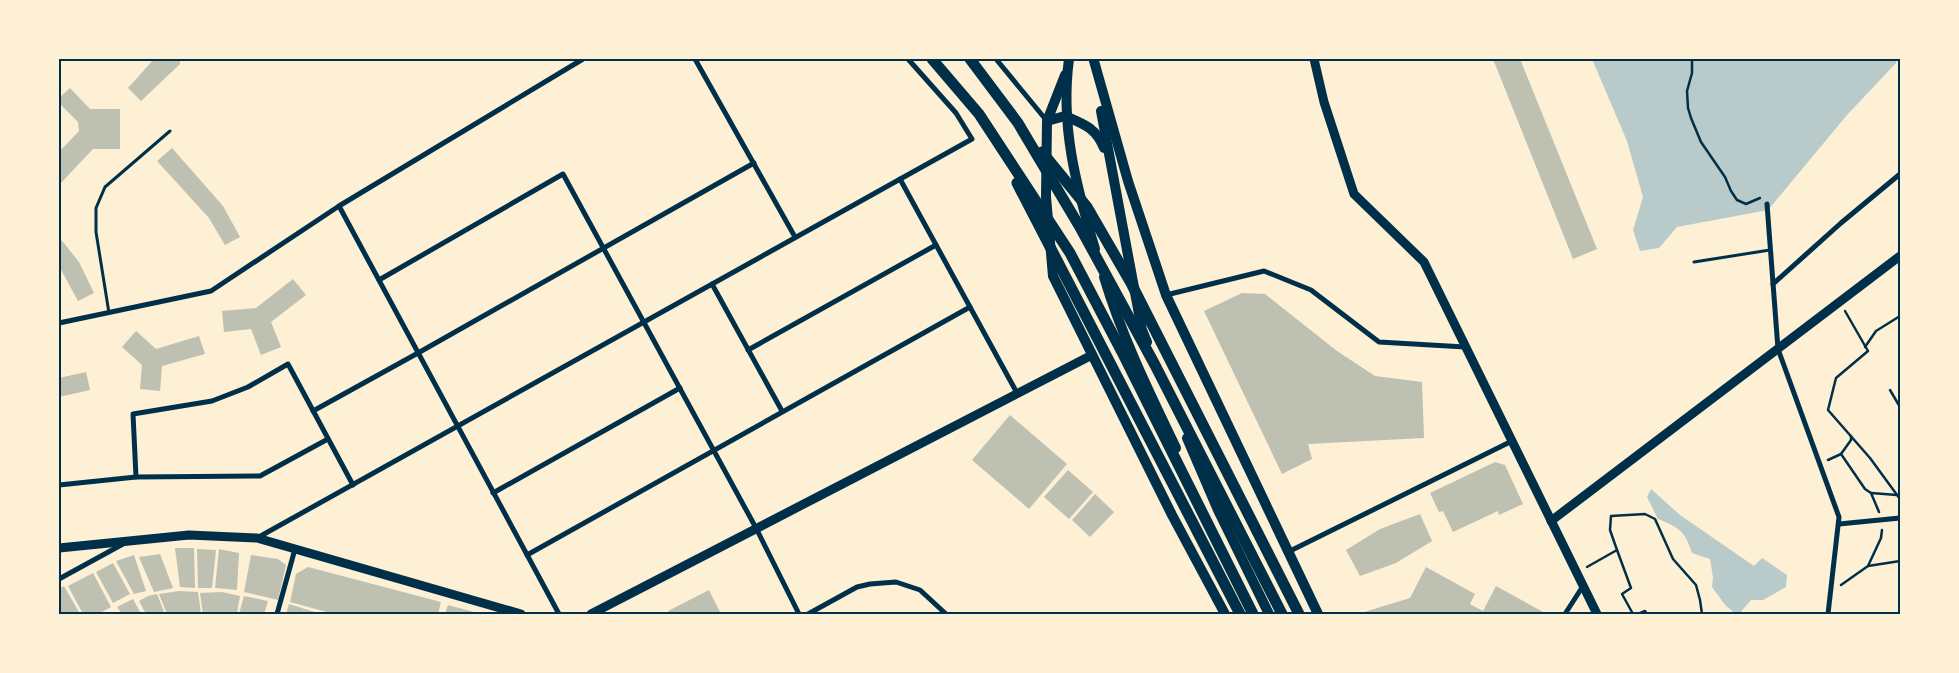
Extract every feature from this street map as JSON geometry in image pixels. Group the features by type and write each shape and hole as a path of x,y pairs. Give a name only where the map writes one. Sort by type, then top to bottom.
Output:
{"highway":[{"path":"932,59 979,114 1070,253 1123,354 1252,614"},
{"path":"970,59 1018,123 1087,207 1130,283 1299,614"},
{"path":"979,114 1030,206 1240,614"},
{"path":"1018,123 1081,229 1156,365 1282,614"}],"main road":[{"path":"1094,60 1095,78 1142,330 1218,510 1269,614"},
{"path":"1094,60 1128,181 1166,295 1318,614"},
{"path":"1069,62 1047,122 1046,197 1054,276 1172,515 1225,614"},
{"path":"1069,62 1066,116 1077,190 1116,316 1148,391 1259,614"},
{"path":"1047,122 1066,116 1086,125 1099,136 1112,168"}],"street":[{"path":"59,323 211,291 339,206 583,59"},
{"path":"696,59 795,237"},
{"path":"257,538 972,139 956,113 908,59"},
{"path":"996,59 1047,122"},
{"path":"1314,59 1324,102 1354,194 1424,262 1550,521 1598,614"},
{"path":"313,411 754,163"},
{"path":"379,280 563,174 756,528 800,614"},
{"path":"1773,284 1841,223 1900,174"},
{"path":"900,179 1017,393"},
{"path":"1767,204 1778,349 1840,517 1828,614"},
{"path":"339,206 559,614"},
{"path":"748,350 936,245"},
{"path":"1550,521 1900,256"},
{"path":"1166,295 1264,271 1310,290 1379,342 1465,347"},
{"path":"712,284 782,411"},
{"path":"527,555 970,307"},
{"path":"590,614 1092,354"},
{"path":"136,478 133,414 212,401 248,387 288,364 353,485"},
{"path":"493,493 680,388"},
{"path":"59,485 136,478 260,476 328,439"},
{"path":"1288,552 1512,441"},
{"path":"1839,524 1900,518"},
{"path":"59,548 189,535 257,538 521,614"},
{"path":"59,579 126,542"},
{"path":"277,614 295,549"},
{"path":"808,614 858,587 896,582 920,590 946,614"},
{"path":"1565,614 1584,586"}],"lane":[{"path":"109,314 96,232 96,208 105,187 170,131"},
{"path":"1694,262 1770,250"}],"path":[{"path":"1692,59 1692,73 1687,91 1688,108 1701,142 1737,200 1746,204 1761,197 1767,204"},
{"path":"1839,301 1868,351 1836,378 1828,410 1876,466 1900,499"},
{"path":"1865,347 1876,331 1900,316"},
{"path":"1890,390 1900,407"},
{"path":"1820,463 1841,454 1851,440 1850,435"},
{"path":"1841,454 1865,489 1871,493 1897,495"},
{"path":"1868,566 1881,538 1882,526 1871,493"},
{"path":"1633,614 1622,594 1631,588 1610,530 1611,516 1645,514 1656,519 1673,559 1696,585 1702,614"},
{"path":"1577,572 1617,550"},
{"path":"1831,589 1840,586 1868,566 1900,561"},
{"path":"1638,614 1646,611 1647,614"}],"shaded area":[{"path":"1592,59 1897,59 1896,63 1847,115 1768,210 1677,227 1659,248 1640,251 1633,230 1643,197 1627,141"},
{"path":"1651,489 1680,515 1754,566 1762,558 1787,575 1786,587 1763,600 1751,600 1739,614 1736,614 1726,606 1712,587 1713,577 1710,559 1692,553 1681,531 1658,519 1647,497"}],"building":[{"path":"154,59 180,59 180,64 141,101 128,88"},
{"path":"1493,59 1520,59 1597,249 1573,259"},
{"path":"70,88 90,109 120,109 120,149 93,149 59,185 59,152 79,131 78,122 59,103 59,98"},
{"path":"172,148 223,206 240,237 225,245 209,218 157,161"},
{"path":"59,237 79,262 94,293 78,301 59,266"},
{"path":"293,279 306,295 271,322 281,347 261,355 251,329 224,332 222,311 256,308"},
{"path":"1242,293 1265,294 1337,351 1375,376 1422,382 1424,438 1308,444 1312,459 1282,474 1204,311"},
{"path":"136,331 156,349 199,336 205,354 162,366 160,391 140,389 142,365 122,347"},
{"path":"86,372 90,390 59,397 59,378"},
{"path":"1010,415 1067,464 1029,509 972,460"},
{"path":"1495,462 1505,465 1523,504 1499,515 1498,511 1453,532 1443,511 1439,512 1430,493"},
{"path":"1068,470 1093,492 1069,519 1044,497"},
{"path":"1095,494 1114,512 1090,537 1072,520"},
{"path":"1420,514 1432,541 1396,563 1360,576 1346,550 1380,529"},
{"path":"175,548 194,548 195,588 180,587"},
{"path":"197,549 216,550 212,588 198,588"},
{"path":"219,549 239,553 237,590 215,588"},
{"path":"160,554 173,588 154,592 139,557"},
{"path":"134,555 146,591 134,594 116,561"},
{"path":"251,555 278,559 286,565 278,600 244,592"},
{"path":"113,563 130,594 113,603 96,572"},
{"path":"308,567 441,602 438,614 334,614 290,602 296,574"},
{"path":"1426,567 1475,594 1470,604 1483,611 1496,586 1543,612 1542,614 1358,614 1410,598"},
{"path":"93,573 111,607 98,614 83,614 68,586"},
{"path":"64,586 80,614 59,614 59,589"},
{"path":"709,590 721,614 670,614 668,611"},
{"path":"179,591 198,592 201,614 167,614 159,594"},
{"path":"222,592 240,596 237,613 203,614 200,593"},
{"path":"157,594 165,614 146,614 139,601"},
{"path":"244,596 268,601 264,614 239,614"},
{"path":"133,599 141,614 122,614 117,607"},
{"path":"289,604 321,614 286,614"},
{"path":"448,605 474,612 480,614 445,614"}]}
